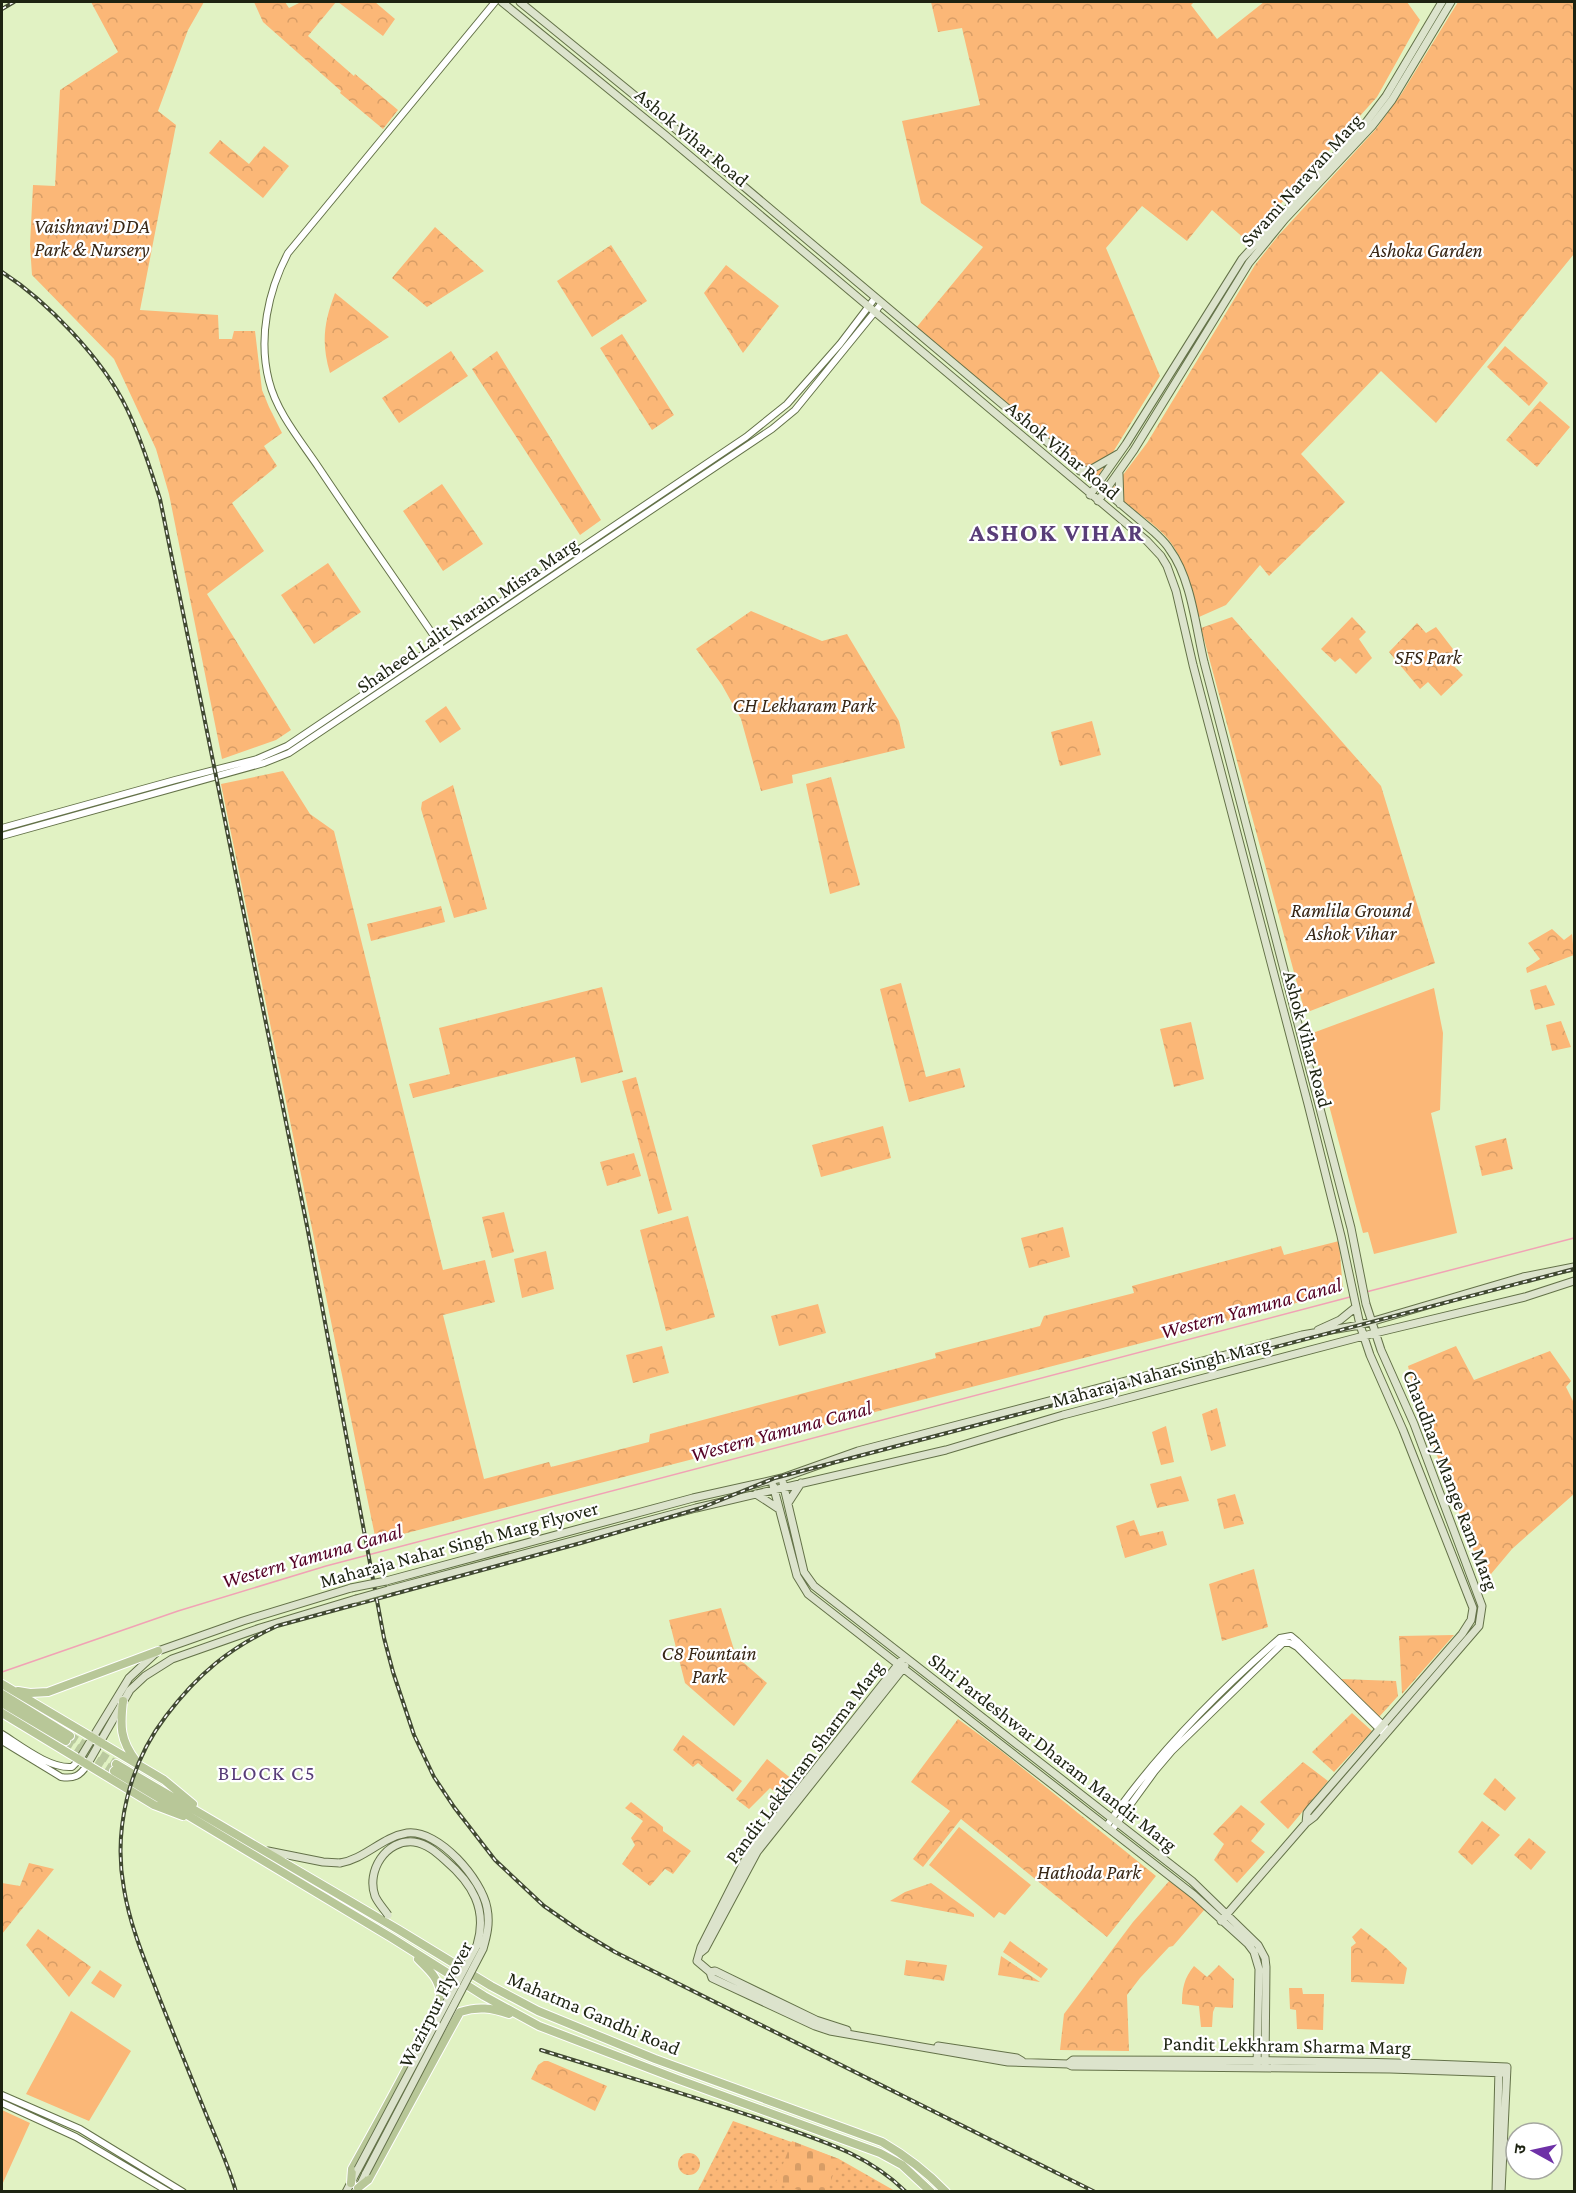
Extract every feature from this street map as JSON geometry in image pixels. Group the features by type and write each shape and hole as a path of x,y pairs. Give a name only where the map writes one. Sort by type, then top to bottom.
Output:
{"main road":[{"name":"Ashok Vihar Road","path":"502,2 665,135 1147,541 1161,556 1174,586 1304,1085 1356,1306"},
{"name":"Ashok Vihar Road","path":"520,2 882,303 1154,532 1170,549 1185,583 1348,1217 1366,1304"},
{"name":"Swami Narayan Marg","path":"1090,495 1121,452 1242,259 1367,121 1386,96 1442,2"},
{"name":"Swami Narayan Marg","path":"1098,501 1203,339 1249,263 1285,219 1372,126 1392,100 1451,2"},
{"path":"1080,471 1094,467 1121,452"},
{"path":"1119,471 1120,504"},
{"name":"Maharaja Nahar Singh Marg","path":"771,1480 858,1451 1311,1335 1372,1322 1523,1277 1575,1267"},
{"name":"Maharaja Nahar Singh Marg","path":"756,1494 946,1450 1062,1415 1375,1333 1525,1297 1575,1281"},
{"name":"Chaudhary Mange Ram Marg","path":"1366,1304 1381,1350 1414,1424 1482,1606 1479,1626 1384,1730"},
{"path":"1311,1335 1340,1320 1356,1306"},
{"name":"Chaudhary Mange Ram Marg","path":"1221,1921 1306,1823 1314,1817 1471,1620 1473,1608 1403,1430 1370,1354 1356,1306"},
{"name":"Shri Pardeshwar Dharam Mandir Marg","path":"782,1478 807,1578 814,1586 1192,1881 1258,1945 1265,1958 1261,2064"},
{"name":"Shri Pardeshwar Dharam Mandir Marg","path":"771,1480 797,1576 803,1588 1194,1895 1248,1944 1258,1960 1261,2064"},
{"name":"Maharaja Nahar Singh Marg Flyover","path":"158,1651 351,1588 387,1581 771,1480"},
{"path":"788,1503 801,1483"},
{"path":"756,1494 779,1510"},
{"name":"Maharaja Nahar Singh Marg Flyover","path":"87,1765 130,1690 172,1659 260,1628 356,1599 756,1494"},
{"path":"10,1689 30,1693 48,1692 158,1651"},
{"path":"79,1760 129,1678 158,1651"},
{"name":"Pandit Lekkhram Sharma Marg","path":"907,1659 747,1856 701,1947 698,1961 710,1972 715,1971 831,2029 967,2053 1017,2058 1022,2061 1072,2066 1261,2064 1503,2070 1499,2175"},
{"path":"2,1684 164,1780 206,1821"},
{"path":"2,1694 68,1738 2,1703"},
{"path":"123,1701 121,1730 124,1743 138,1765"},
{"path":"2,1713 154,1805 206,1821"},
{"path":"115,1767 206,1821"},
{"name":"Mahatma Gandhi Road","path":"206,1821 265,1851 490,1986 538,2011 655,2059 882,2142 906,2156 929,2174 946,2192"},
{"name":"Mahatma Gandhi Road","path":"206,1821 484,1996 533,2023 879,2153 902,2165 931,2192"},
{"name":"Wazirpur Flyover","path":"265,1851 340,1863 365,1855 380,1844 399,1835 424,1834 441,1844 474,1880 487,1906 489,1920 483,1949 357,2190"},
{"name":"Wazirpur Flyover","path":"346,2192 480,1934 479,1906 469,1886 434,1850 416,1842 396,1845 382,1856 376,1866 374,1876 376,1898 399,1930"},
{"path":"1237,1903 1237,1923"},
{"path":"351,2183 352,2169 440,1998 440,1990 435,1977 408,1948"},
{"path":"357,2190 368,2180 460,2012 472,2008 485,2008 533,2023"},
{"path":"430,2020 449,2031"},
{"path":"1496,2192 1499,2175"},
{"path":"1499,2175 1501,2192"}],"street":[{"path":"444,651 341,502 279,406 268,378 266,320 273,286 292,248 495,2"},
{"name":"Shaheed Lalit Narain Misra Marg","path":"2,828 278,752 438,642 746,437 787,404 840,344 875,298"},
{"name":"Shaheed Lalit Narain Misra Marg","path":"2,836 280,758 444,651 772,429 795,410 882,303"},
{"path":"1109,1829 1172,1751 1282,1643 1290,1643 1297,1647 1384,1730"},
{"path":"2,1734 54,1765 64,1768 72,1767 79,1760"},
{"path":"2,1741 61,1777 79,1776 87,1765"},
{"path":"2,2095 80,2129 183,2192"},
{"path":"2,2103 76,2137 169,2192"},
{"path":"116,2160 120,2153"}],"green space":[{"name":"Vaishnavi DDA Park & Nursery","path":"91,2 204,2 188,30 158,111 176,125 140,310 218,315 219,339 232,339 234,331 255,331 262,390 282,433 264,446 277,466 232,503 264,551 207,594 291,730 276,740 222,759 169,494 156,449 114,359 32,275 30,245 33,185 55,186 60,90 118,52"},
{"path":"254,2 285,2 289,8 301,2 336,2 308,36 398,110 383,129 263,22"},
{"path":"338,2 375,2 395,19 383,36"},
{"path":"931,2 1194,2 1191,5 1217,39 1264,2 1407,2 1420,20 1377,97 1247,241 1212,210 1187,241 1142,206 1106,248 1160,376 1097,478 916,328 983,247 921,203 902,121 980,105 962,28 938,32"},
{"name":"Ashoka Garden","path":"1458,2 1574,2 1574,254 1436,423 1381,371 1301,454 1345,502 1269,576 1260,565 1226,605 1199,617 1184,567 1168,539 1149,521 1110,492 1147,443 1255,265 1278,236 1376,129 1402,93"},
{"path":"220,140 249,164 264,146 289,166 263,198 209,153"},
{"path":"435,227 484,271 427,307 392,278"},
{"path":"611,245 647,301 592,337 557,281"},
{"path":"726,265 779,306 743,353 704,293"},
{"path":"335,293 389,337 330,373 325,352 325,333"},
{"path":"622,334 674,415 652,430 600,348"},
{"path":"1505,346 1548,383 1529,406 1487,367"},
{"path":"451,351 468,376 399,423 382,398"},
{"path":"497,351 601,520 580,535 472,369"},
{"path":"1540,401 1570,427 1537,467 1506,440"},
{"path":"442,484 483,544 443,571 403,511"},
{"path":"328,563 361,612 314,644 281,595"},
{"name":"CH Lekharam Park","path":"751,611 822,641 847,634 899,721 905,748 792,775 793,783 761,791 741,719 722,685 696,649"},
{"name":"Ramlila Ground Ashok Vihar","path":"1232,617 1381,786 1435,963 1305,1013 1201,628"},
{"path":"1352,617 1366,632 1359,639 1372,658 1356,674 1340,658 1335,662 1321,649"},
{"name":"SFS Park","path":"1417,623 1426,633 1436,627 1456,653 1451,663 1463,675 1441,696 1428,682 1420,689 1389,652"},
{"path":"446,706 461,729 440,743 425,721"},
{"path":"1092,721 1101,755 1060,766 1051,732"},
{"path":"283,771 310,814 334,831 443,1270 485,1260 495,1302 443,1315 484,1479 549,1462 551,1467 649,1442 650,1434 936,1358 935,1353 1040,1326 1044,1316 1134,1293 1132,1286 1281,1246 1284,1255 1339,1241 1343,1291 376,1541 221,784"},
{"path":"831,777 860,885 830,894 806,784"},
{"path":"453,785 487,909 454,918 421,809 422,802"},
{"path":"441,906 445,922 371,941 367,924"},
{"path":"1552,929 1564,940 1572,934 1574,955 1527,973 1526,968 1540,959 1528,943"},
{"path":"901,983 926,1077 960,1068 965,1087 909,1102 880,989"},
{"path":"1546,985 1555,1005 1535,1010 1530,990"},
{"path":"602,987 623,1072 581,1083 575,1057 413,1098 409,1084 450,1074 439,1028"},
{"path":"1434,988 1443,1033 1440,1110 1431,1113 1457,1233 1374,1254 1368,1232 1363,1233 1310,1034"},
{"path":"1561,1021 1571,1047 1552,1051 1546,1025"},
{"path":"1191,1022 1204,1079 1174,1087 1160,1029"},
{"path":"636,1077 672,1210 658,1214 622,1081"},
{"path":"883,1126 891,1158 821,1177 812,1145"},
{"path":"1506,1138 1513,1169 1482,1176 1475,1146"},
{"path":"634,1153 641,1176 607,1186 600,1162"},
{"path":"504,1212 514,1252 492,1258 482,1217"},
{"path":"688,1216 715,1317 666,1331 640,1230"},
{"path":"1063,1227 1070,1257 1029,1268 1021,1238"},
{"path":"546,1251 554,1289 522,1298 514,1259"},
{"path":"818,1304 826,1333 779,1346 771,1316"},
{"path":"662,1346 669,1373 633,1383 626,1355"},
{"path":"1456,1346 1474,1380 1550,1351 1571,1381 1566,1387 1574,1403 1574,1494 1512,1549 1491,1574 1483,1575 1436,1453 1408,1366"},
{"path":"1217,1408 1226,1446 1211,1451 1202,1414"},
{"path":"1166,1426 1174,1462 1161,1465 1152,1432"},
{"path":"1181,1476 1189,1501 1157,1508 1150,1484"},
{"path":"1235,1494 1244,1524 1224,1529 1217,1499"},
{"path":"1134,1520 1140,1536 1163,1531 1167,1545 1125,1558 1116,1526"},
{"path":"1254,1569 1268,1627 1222,1641 1209,1584"},
{"name":"C8 Fountain Park","path":"721,1608 736,1656 767,1683 734,1726 685,1683 669,1620"},
{"path":"1454,1635 1402,1694 1399,1636"},
{"path":"1340,1679 1396,1681 1398,1696 1379,1717"},
{"path":"1352,1713 1372,1731 1334,1772 1312,1752"},
{"name":"Hathoda Park","path":"958,1719 1000,1750 1156,1876 1107,1937 961,1819 923,1867 913,1859 950,1811 911,1782"},
{"path":"683,1735 742,1781 733,1792 698,1763 693,1767 673,1750"},
{"path":"767,1759 798,1784 785,1800 770,1788 749,1809 736,1799"},
{"path":"1303,1762 1328,1781 1288,1829 1260,1802"},
{"path":"1495,1778 1516,1798 1505,1811 1483,1794"},
{"path":"631,1802 663,1827 663,1831 691,1851 673,1874 665,1869 650,1886 622,1864 635,1845 631,1838 643,1821 625,1808"},
{"path":"1241,1805 1265,1824 1251,1841 1265,1852 1237,1883 1214,1860 1224,1844 1213,1834"},
{"path":"1482,1821 1500,1835 1472,1865 1458,1852"},
{"path":"959,1827 1031,1885 1005,1915 999,1912 994,1918 929,1865"},
{"path":"1529,1838 1546,1852 1531,1870 1514,1855"},
{"path":"29,1863 54,1869 2,1934 2,1883 20,1886"},
{"path":"1170,1880 1205,1909 1127,1995 1129,2051 1060,2050 1064,2014 1133,1922"},
{"path":"931,1883 974,1914 974,1917 890,1901 905,1892"},
{"path":"1361,1928 1407,1968 1404,1984 1351,1982 1351,1947 1356,1943 1352,1937"},
{"path":"38,1929 91,1967 69,1997 26,1945"},
{"path":"1010,1941 1048,1969 1041,1978 1003,1952"},
{"path":"1001,1956 1040,1982 998,1975"},
{"path":"906,1960 947,1965 944,1981 904,1975"},
{"path":"1219,1965 1234,1979 1233,2008 1215,2007 1212,2027 1201,2027 1199,2006 1182,2004 1184,1984 1194,1966 1207,1977"},
{"path":"100,1970 122,1985 114,1998 91,1983"},
{"path":"1289,1988 1302,1988 1303,1994 1324,1994 1323,2030 1297,2029 1296,2010 1290,2009"},
{"path":"71,2011 131,2051 89,2121 26,2094"},
{"path":"544,2061 607,2086 595,2111 531,2079 538,2065"},
{"path":"2,2110 30,2123 2,2185"},
{"path":"733,2121 839,2159 895,2191 697,2192"},
{"path":"792,2141 839,2159 827,2191 801,2191 776,2182"},
{"path":"689,2153 697,2156 700,2164 697,2172 689,2175 681,2172 678,2164 681,2156"}],"waterway":[{"name":"Western Yamuna Canal","path":"1366,1292 1574,1238"},
{"name":"Western Yamuna Canal","path":"2,1672 178,1611 326,1566 1350,1297"}],"tunnel":[{"path":"70,1736 116,1764"},
{"path":"66,1741 114,1771"}],"railway":[{"path":"2,9 14,2"},
{"path":"2,272 55,315 89,351 104,371 117,390 132,420 160,499 307,1226 384,1638 414,1735 434,1777 495,1860 544,1906 580,1931 615,1952 1095,2192"},
{"path":"236,2192 227,2164 143,1957 127,1903 121,1867 121,1844 127,1798 142,1755 153,1735 178,1701 190,1687 229,1653 277,1626 701,1508 775,1478 1574,1269"},
{"path":"541,2050 760,2119 837,2147 873,2166 906,2192"}],"district":[{"name":"ASHOK VIHAR","path":"1057,532"},
{"name":"BLOCK C5","path":"267,1773"}]}
